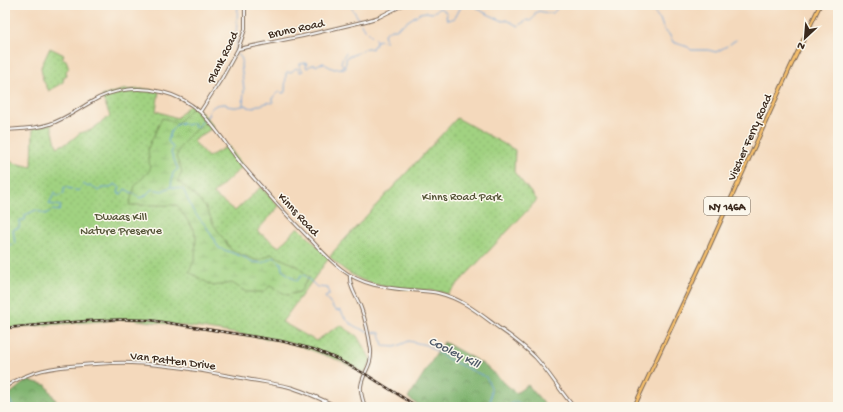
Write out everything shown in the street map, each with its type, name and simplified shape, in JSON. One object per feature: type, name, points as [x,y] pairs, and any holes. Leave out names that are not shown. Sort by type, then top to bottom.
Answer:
[{"type":"main road","name":"Vischer Ferry Road","points":[[634,407],[820,5]]},
{"type":"street","name":"Plank Road","points":[[200,112],[219,83],[244,35],[245,5]]},
{"type":"street","name":"Bruno Road","points":[[238,49],[366,22],[402,5]]},
{"type":"street","name":"Kinns Road","points":[[5,130],[32,128],[51,124],[102,96],[128,89],[145,89],[166,93],[183,100],[206,117],[243,166],[334,264],[350,276],[370,284],[439,293],[468,305],[528,350],[542,365],[574,407]]},
{"type":"street","points":[[350,276],[350,283],[361,307],[371,350],[371,362],[362,381],[361,389],[365,407]]},
{"type":"street","name":"Van Patten Drive","points":[[5,387],[29,374],[59,366],[100,363],[132,363],[164,365],[285,386],[320,398],[338,407]]},
{"type":"green space","points":[[50,48],[64,55],[62,58],[66,60],[69,68],[66,71],[67,75],[64,77],[63,82],[49,91],[43,80],[41,67]]},
{"type":"green space","name":"Dwaas Kill Nature Preserve","points":[[145,89],[159,91],[156,111],[177,118],[190,104],[203,114],[214,127],[193,141],[208,157],[228,146],[243,166],[213,194],[235,211],[261,187],[279,206],[257,231],[279,247],[298,227],[329,258],[282,322],[316,341],[340,325],[357,336],[371,360],[365,373],[338,360],[283,341],[130,319],[5,328],[5,159],[14,163],[32,167],[33,128],[51,124],[57,147],[69,142],[80,133],[91,130],[110,116],[102,96],[123,90]]},
{"type":"green space","points":[[191,109],[206,123],[189,135],[179,149],[176,157],[182,171],[178,181],[206,208],[214,225],[231,250],[258,261],[271,254],[297,266],[309,277],[300,292],[287,295],[270,286],[264,292],[246,292],[232,283],[213,286],[189,272],[195,258],[196,238],[194,230],[177,205],[129,205],[135,186],[150,170],[148,148],[162,118],[178,122]]},
{"type":"green space","name":"Kinns Road Park","points":[[457,118],[515,150],[514,172],[537,200],[448,294],[435,291],[377,285],[352,275],[337,264],[330,257],[334,251]]},
{"type":"green space","points":[[444,342],[483,364],[516,393],[528,385],[547,407],[422,407],[408,398]]},
{"type":"green space","points":[[27,380],[46,385],[60,407],[5,407],[5,398]]},
{"type":"waterway","points":[[235,51],[237,45],[236,36],[238,5]]},
{"type":"waterway","points":[[350,5],[360,21]]},
{"type":"waterway","points":[[171,187],[173,173],[178,169],[171,153],[173,148],[168,141],[171,131],[176,125],[182,123],[186,125],[194,123],[195,128],[199,126],[203,119],[208,116],[210,110],[219,104],[226,104],[227,106],[235,107],[247,105],[248,107],[253,108],[257,105],[273,103],[273,97],[278,92],[284,93],[285,91],[286,73],[290,73],[296,68],[300,72],[303,71],[300,64],[307,64],[307,68],[315,64],[316,66],[324,63],[334,69],[341,68],[346,63],[346,58],[366,48],[372,49],[373,46],[376,45],[375,42],[380,40],[386,41],[384,34],[391,29],[396,29],[420,13],[432,13],[440,8],[446,12],[446,17],[449,20],[455,18],[462,5]]},
{"type":"waterway","points":[[470,5],[475,6],[483,12],[503,21],[507,20],[518,26],[527,20],[530,21],[534,17],[535,13],[539,11],[553,13],[558,5]]},
{"type":"waterway","points":[[650,5],[660,19],[664,30],[669,34],[673,42],[688,47],[691,50],[708,50],[716,52],[727,46]]},
{"type":"waterway","points":[[361,24],[377,41]]},
{"type":"waterway","points":[[730,44],[736,40]]},
{"type":"waterway","points":[[343,65],[341,63],[346,53]]},
{"type":"waterway","points":[[238,54],[242,59],[241,65],[244,89],[243,105]]},
{"type":"waterway","points":[[341,68],[344,69],[346,68],[345,66]]},
{"type":"waterway","name":"Cooley Kill","points":[[5,244],[11,245],[15,243],[13,229],[19,228],[20,220],[25,220],[25,215],[36,210],[45,214],[53,210],[59,211],[61,206],[49,204],[55,192],[57,197],[64,193],[64,187],[79,191],[83,184],[88,187],[91,185],[98,191],[102,188],[110,188],[114,184],[120,187],[118,193],[121,194],[125,189],[140,198],[145,196],[152,189],[162,191],[171,187],[183,189],[193,211],[206,226],[219,248],[253,262],[262,263],[274,257],[281,263],[282,270],[297,281],[303,274],[317,287],[328,288],[329,295],[325,297],[335,310],[341,311],[352,325],[363,330],[380,333],[383,346],[395,347],[409,341],[426,345],[448,359],[486,377],[491,387],[490,407]]},
{"type":"waterway","points":[[5,395],[10,400],[13,407],[18,407]]},
{"type":"waterway","name":"Cooley Kill","points":[[507,407],[515,401],[521,404],[521,407]]},
{"type":"railway","points":[[5,328],[95,321],[150,320],[281,341],[313,349],[337,359],[367,375],[418,407]]}]
